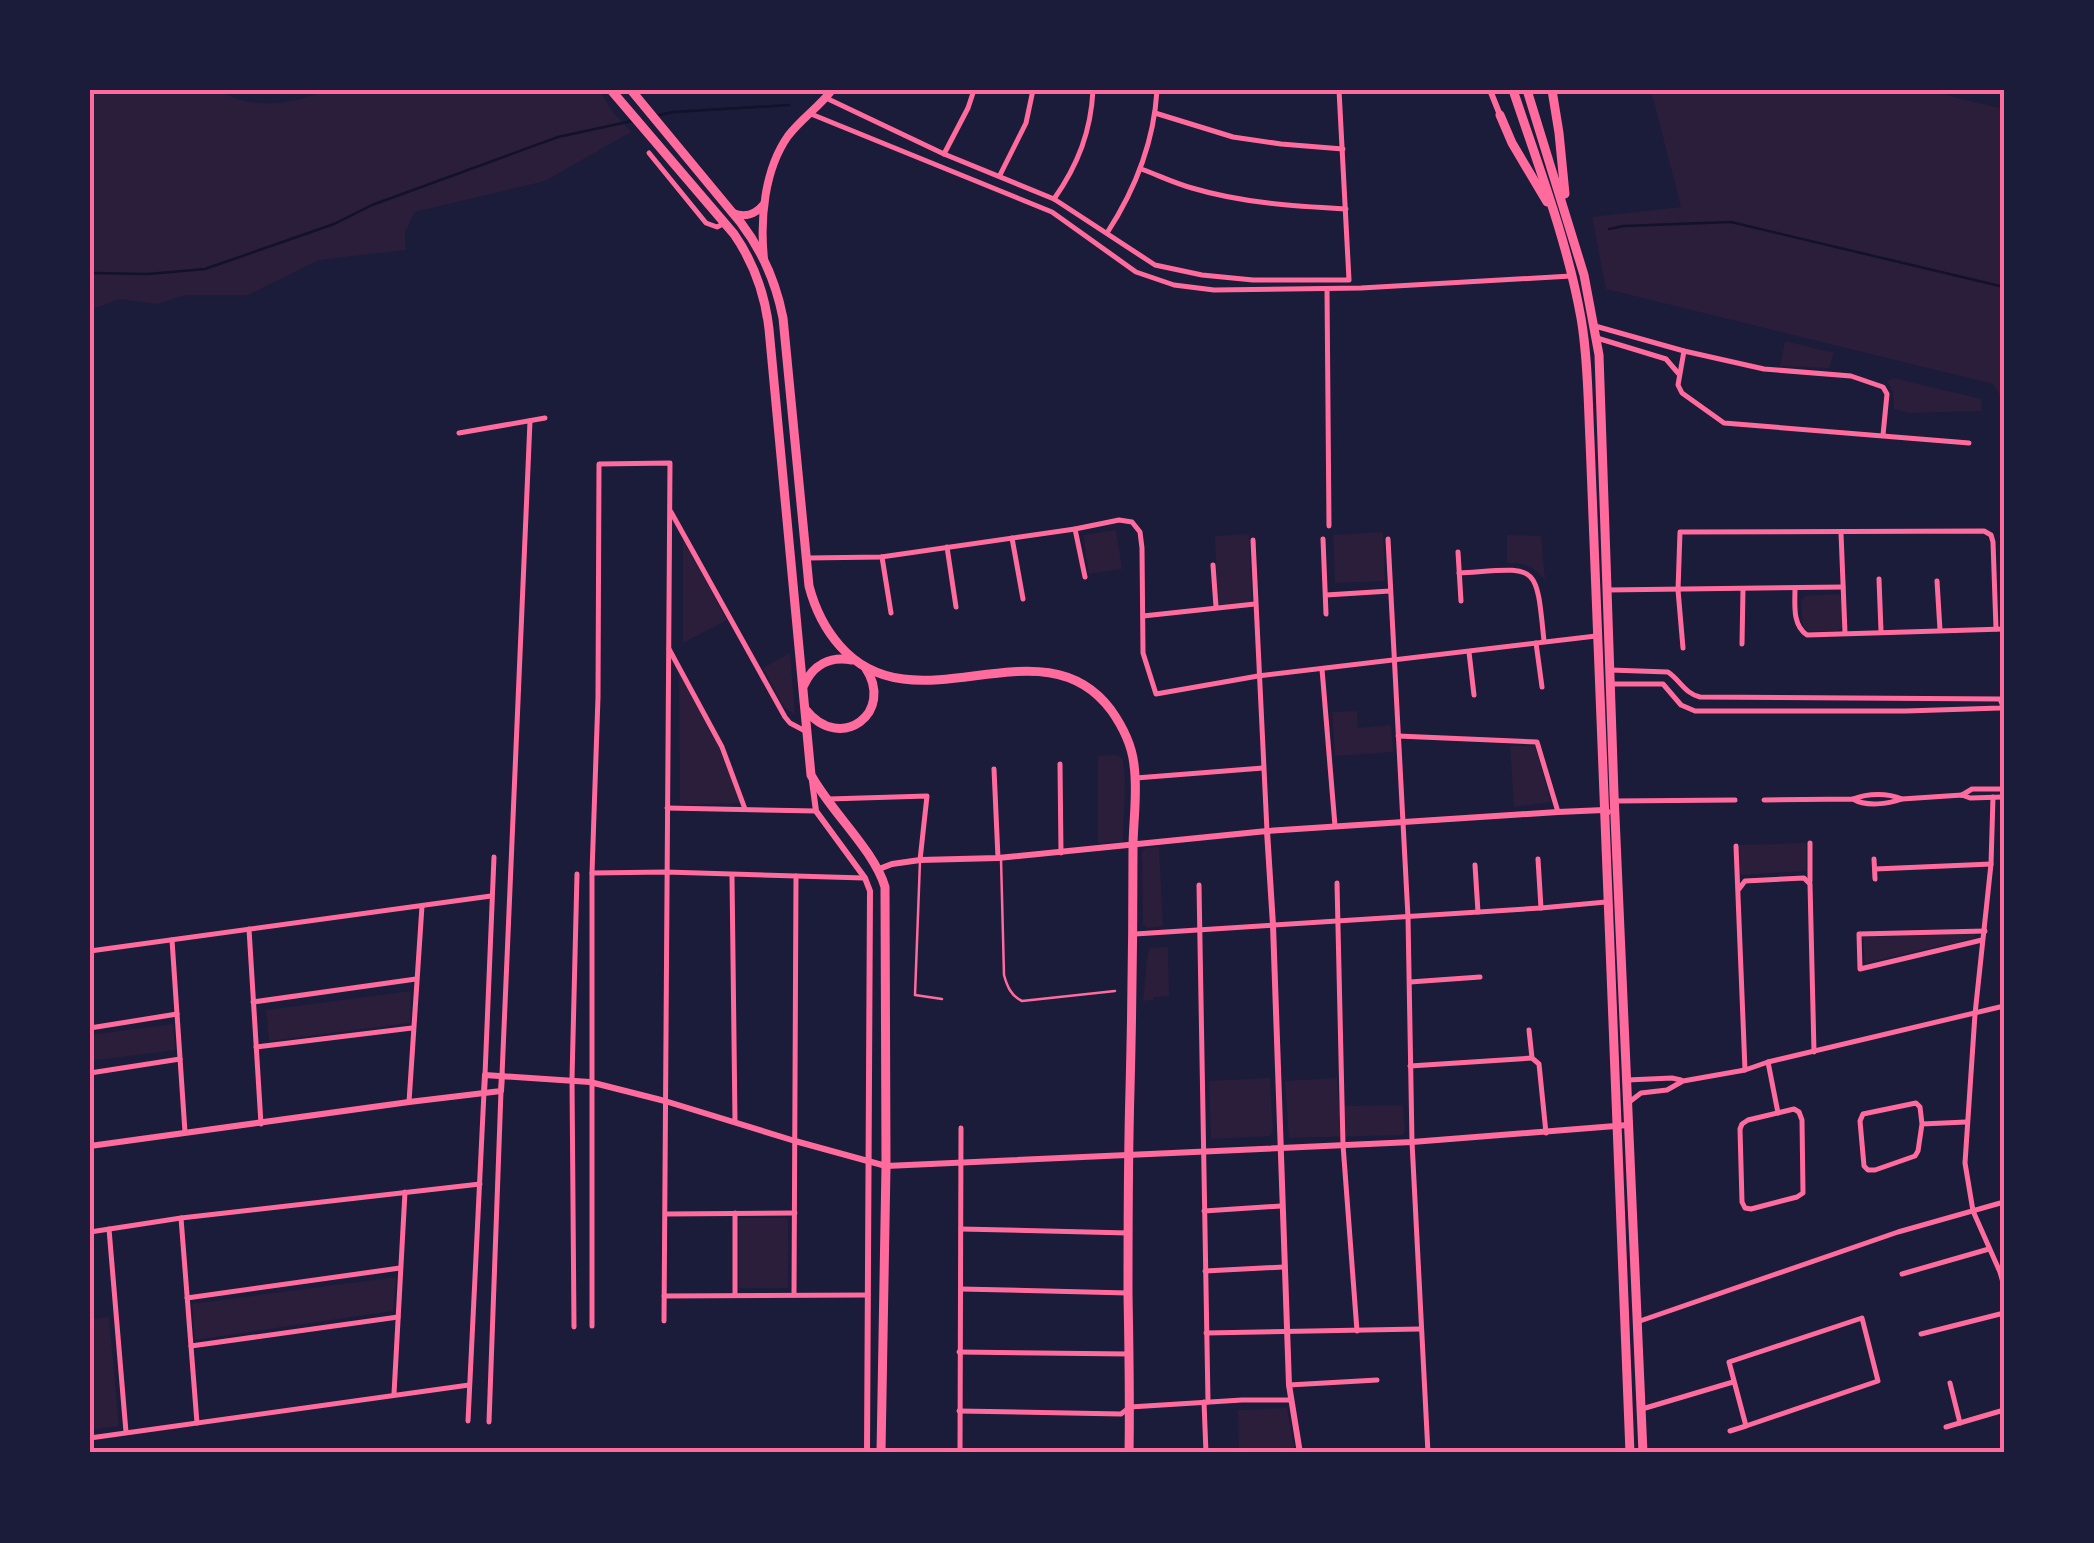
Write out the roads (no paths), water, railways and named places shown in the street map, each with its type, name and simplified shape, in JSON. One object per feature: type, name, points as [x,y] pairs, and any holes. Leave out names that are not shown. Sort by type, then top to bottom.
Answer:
[{"type":"main road","points":[[611,90],[725,223],[755,271],[768,314],[812,774],[879,870],[886,897],[881,1453]]},
{"type":"main road","points":[[631,90],[750,235],[776,288],[783,318],[809,586],[817,612],[837,643],[874,682],[875,700],[868,715],[857,724],[838,729],[824,726],[805,708]]},
{"type":"main road","points":[[1513,90],[1554,213],[1581,320],[1588,409],[1630,1453]]},
{"type":"main road","points":[[1527,90],[1587,286],[1599,355],[1643,1453]]},
{"type":"main road","points":[[1552,90],[1566,212]]},
{"type":"main road","points":[[764,259],[762,235],[773,165],[795,128],[829,94]]},
{"type":"main road","points":[[1500,114],[1554,213]]},
{"type":"main road","points":[[729,209],[742,216],[753,214],[768,195]]},
{"type":"main road","points":[[802,687],[808,675],[837,658],[887,676],[918,682],[1046,671],[1092,691],[1115,716],[1131,749],[1136,778],[1128,1156],[1128,1453]]},
{"type":"street","points":[[944,154],[974,90]]},
{"type":"street","points":[[1000,176],[1026,123],[1032,90]]},
{"type":"street","points":[[1054,198],[1072,172],[1084,143],[1093,90]]},
{"type":"street","points":[[1107,233],[1150,141],[1158,90]]},
{"type":"street","points":[[829,94],[944,154],[1054,198],[1145,260],[1179,271],[1253,280],[1350,280],[1339,90]]},
{"type":"street","points":[[1490,90],[1500,114]]},
{"type":"street","points":[[1156,113],[1233,137],[1343,149]]},
{"type":"street","points":[[811,114],[1052,212],[1136,272],[1187,287],[1327,288],[1572,276]]},
{"type":"street","points":[[649,153],[706,223],[725,223]]},
{"type":"street","points":[[1140,169],[1234,198],[1346,209]]},
{"type":"street","points":[[1327,288],[1329,526]]},
{"type":"street","points":[[1594,326],[1764,368],[1851,376],[1883,387],[1887,394],[1883,435]]},
{"type":"street","points":[[1597,338],[1666,358],[1680,376]]},
{"type":"street","points":[[1684,350],[1678,385],[1682,393],[1724,422],[1969,442]]},
{"type":"street","points":[[460,433],[546,418]]},
{"type":"street","points":[[489,1422],[530,421]]},
{"type":"street","points":[[592,1326],[590,1082],[599,464],[670,463],[664,1321]]},
{"type":"street","points":[[670,509],[785,717],[807,732]]},
{"type":"street","points":[[807,558],[882,557],[1119,520],[1132,522],[1140,532],[1143,653],[1156,694],[1258,676],[1596,636]]},
{"type":"street","points":[[1076,529],[1084,577]]},
{"type":"street","points":[[1683,648],[1678,590],[1680,532],[1984,531],[1993,542],[2000,629],[1807,635],[1796,618],[1795,588]]},
{"type":"street","points":[[1841,534],[1844,633]]},
{"type":"street","points":[[1012,538],[1023,600]]},
{"type":"street","points":[[1323,539],[1326,614]]},
{"type":"street","points":[[1388,539],[1408,917],[1412,1142],[1428,1453]]},
{"type":"street","points":[[1253,540],[1274,926],[1289,1385],[1300,1453]]},
{"type":"street","points":[[947,547],[956,608]]},
{"type":"street","points":[[1458,552],[1461,601]]},
{"type":"street","points":[[882,557],[891,613]]},
{"type":"street","points":[[1213,565],[1216,607]]},
{"type":"street","points":[[1459,573],[1516,569],[1530,574],[1539,589],[1544,642]]},
{"type":"street","points":[[1879,578],[1881,632]]},
{"type":"street","points":[[1937,580],[1940,630]]},
{"type":"street","points":[[1607,590],[1842,587]]},
{"type":"street","points":[[1742,644],[1743,589]]},
{"type":"street","points":[[1326,596],[1390,591]]},
{"type":"street","points":[[1142,616],[1254,604]]},
{"type":"street","points":[[1536,644],[1542,687]]},
{"type":"street","points":[[668,649],[722,748],[745,808]]},
{"type":"street","points":[[1469,652],[1474,694]]},
{"type":"street","points":[[1322,669],[1335,828]]},
{"type":"street","points":[[1610,670],[1660,670],[1675,676],[1690,694],[2000,698],[2003,706],[1906,711],[1687,709],[1663,684],[1611,684]]},
{"type":"street","points":[[1734,710],[1735,697]]},
{"type":"street","points":[[1825,697],[1825,711]]},
{"type":"street","points":[[1906,698],[1906,711]]},
{"type":"street","points":[[1398,736],[1537,742],[1558,812]]},
{"type":"street","points":[[1060,764],[1061,853]]},
{"type":"street","points":[[1136,778],[1263,768]]},
{"type":"street","points":[[994,770],[999,858]]},
{"type":"street","points":[[812,774],[816,810],[865,878],[870,892],[868,1453]]},
{"type":"street","points":[[1764,800],[1853,798],[1860,803],[1892,803],[2004,789]]},
{"type":"street","points":[[1962,794],[1970,798],[2004,797]]},
{"type":"street","points":[[826,799],[926,796],[920,860]]},
{"type":"street","points":[[1993,797],[1991,864],[1965,1163],[1973,1211],[2002,1272],[2004,1286]]},
{"type":"street","points":[[1614,800],[1736,800]]},
{"type":"street","points":[[667,808],[816,810]]},
{"type":"street","points":[[879,870],[920,860],[999,858],[1267,832],[1558,812],[1604,810],[1611,814],[1616,826]]},
{"type":"street","points":[[1810,842],[1814,1052]]},
{"type":"street","points":[[1736,846],[1746,1070]]},
{"type":"street","points":[[468,1421],[494,857]]},
{"type":"street","points":[[1538,859],[1541,908]]},
{"type":"street","points":[[1874,859],[1875,878]]},
{"type":"street","points":[[1875,870],[1991,864]]},
{"type":"street","points":[[1475,865],[1478,912]]},
{"type":"street","points":[[592,873],[865,878]]},
{"type":"street","points":[[574,1327],[572,1079],[577,874]]},
{"type":"street","points":[[732,876],[735,1121]]},
{"type":"street","points":[[794,1296],[796,876]]},
{"type":"street","points":[[1739,888],[1745,881],[1804,878],[1810,884]]},
{"type":"street","points":[[1336,882],[1343,1146],[1357,1331]]},
{"type":"street","points":[[1199,885],[1206,1453]]},
{"type":"street","points":[[90,951],[491,896]]},
{"type":"street","points":[[1134,934],[1606,902]]},
{"type":"street","points":[[408,1102],[422,906]]},
{"type":"street","points":[[249,929],[261,1124]]},
{"type":"street","points":[[1984,940],[1860,969],[1859,934],[1985,931]]},
{"type":"street","points":[[172,940],[184,1132]]},
{"type":"street","points":[[1410,982],[1480,977]]},
{"type":"street","points":[[253,1002],[416,979]]},
{"type":"street","points":[[1628,1103],[1641,1093],[1667,1090],[1684,1081],[1746,1070],[2004,1006]]},
{"type":"street","points":[[90,1028],[177,1014]]},
{"type":"street","points":[[256,1048],[413,1028]]},
{"type":"street","points":[[1529,1030],[1532,1058]]},
{"type":"street","points":[[90,1072],[180,1059]]},
{"type":"street","points":[[1410,1066],[1538,1060],[1546,1132]]},
{"type":"street","points":[[1768,1062],[1778,1114]]},
{"type":"street","points":[[484,1075],[590,1082],[886,1166],[1343,1146],[1628,1125]]},
{"type":"street","points":[[1613,1080],[1684,1081]]},
{"type":"street","points":[[90,1146],[501,1091]]},
{"type":"street","points":[[1916,1103],[1922,1124],[1915,1156],[1875,1170],[1864,1166],[1860,1121],[1863,1114],[1916,1103]]},
{"type":"street","points":[[1794,1109],[1800,1112],[1803,1193],[1746,1208],[1742,1202],[1740,1129],[1748,1120],[1778,1114],[1794,1109]]},
{"type":"street","points":[[1922,1124],[1966,1122]]},
{"type":"street","points":[[960,1453],[961,1128]]},
{"type":"street","points":[[90,1232],[480,1184]]},
{"type":"street","points":[[394,1396],[404,1192]]},
{"type":"street","points":[[1637,1322],[1898,1232],[2004,1202]]},
{"type":"street","points":[[1204,1211],[1281,1206]]},
{"type":"street","points":[[735,1213],[735,1296]]},
{"type":"street","points":[[666,1214],[795,1213]]},
{"type":"street","points":[[181,1218],[197,1423]]},
{"type":"street","points":[[109,1229],[126,1432]]},
{"type":"street","points":[[961,1229],[1128,1233]]},
{"type":"street","points":[[1902,1274],[1988,1249]]},
{"type":"street","points":[[1205,1271],[1284,1267]]},
{"type":"street","points":[[187,1298],[400,1268]]},
{"type":"street","points":[[961,1289],[1128,1293]]},
{"type":"street","points":[[664,1296],[868,1295]]},
{"type":"street","points":[[1921,1334],[2004,1313]]},
{"type":"street","points":[[191,1346],[398,1317]]},
{"type":"street","points":[[1730,1431],[1746,1426],[1878,1382],[1862,1318],[1729,1362],[1746,1426]]},
{"type":"street","points":[[1206,1333],[1420,1329]]},
{"type":"street","points":[[959,1352],[1129,1354]]},
{"type":"street","points":[[1289,1385],[1377,1380]]},
{"type":"street","points":[[1642,1409],[1733,1382]]},
{"type":"street","points":[[1950,1383],[1960,1422]]},
{"type":"street","points":[[90,1438],[469,1385]]},
{"type":"street","points":[[959,1411],[1121,1414],[1130,1407],[1290,1400]]},
{"type":"street","points":[[1946,1427],[2004,1410]]},
{"type":"lane","points":[[999,858],[1004,976],[1016,998],[1115,991]]},
{"type":"lane","points":[[920,860],[915,995],[942,999]]},
{"type":"waterway","points":[[655,116],[789,105]]},
{"type":"waterway","points":[[90,273],[148,274],[205,269],[334,224],[372,205],[558,137],[632,121]]},
{"type":"waterway","points":[[1609,229],[1731,222],[2004,287]]}]
